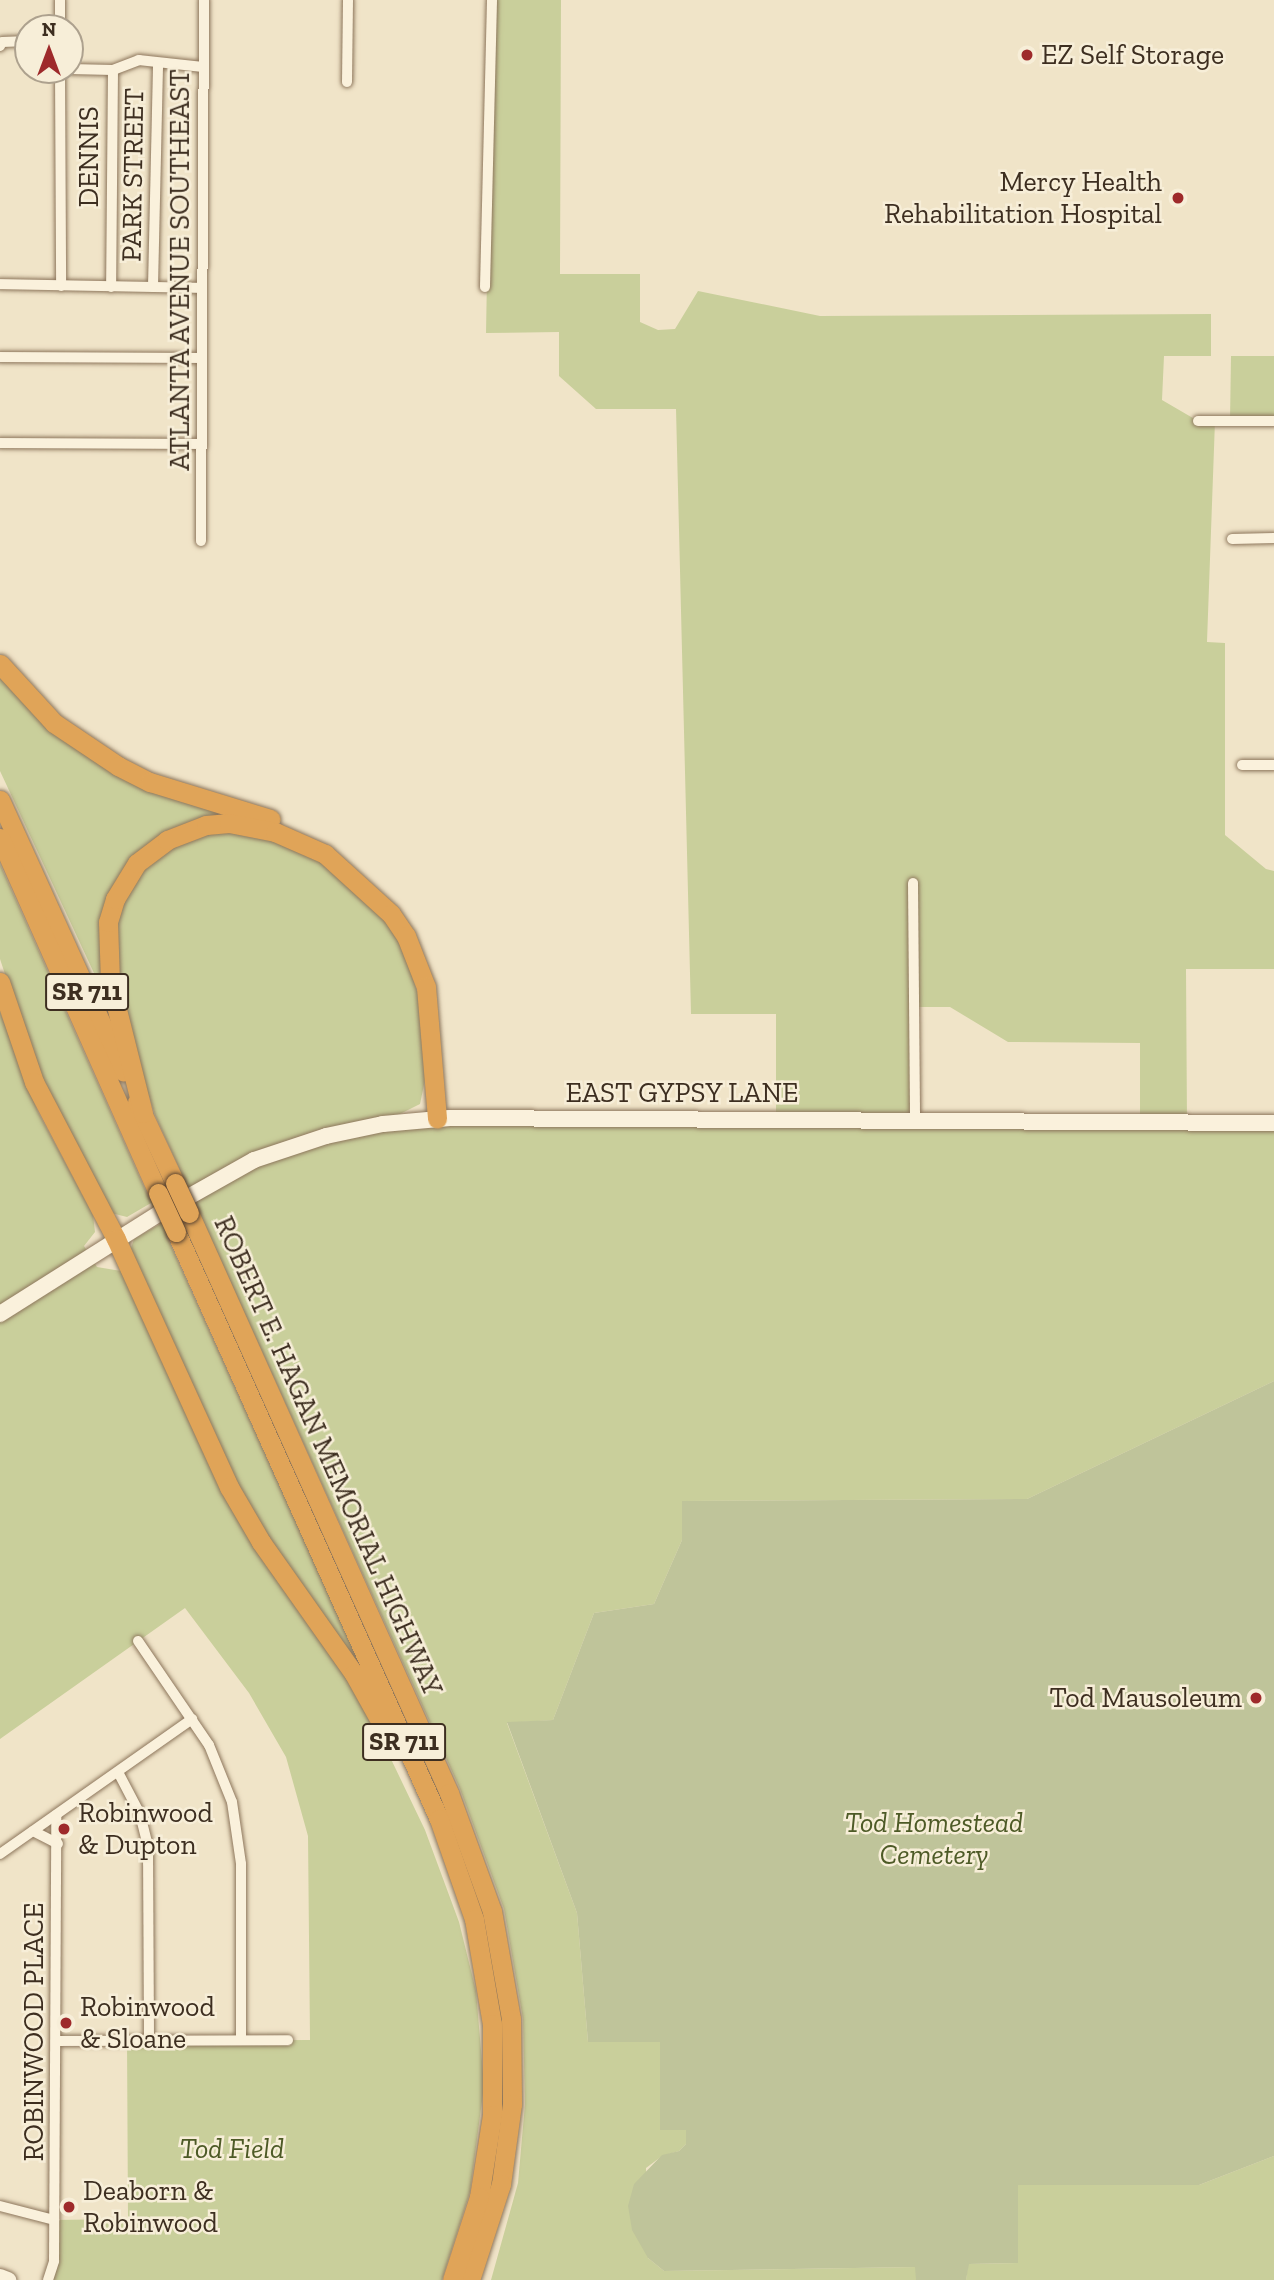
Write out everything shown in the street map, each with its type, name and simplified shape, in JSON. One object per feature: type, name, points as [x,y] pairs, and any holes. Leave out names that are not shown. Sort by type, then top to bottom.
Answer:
[{"type":"highway","points":[[0,664],[46,715],[88,749],[150,782],[299,829],[347,856],[377,883],[417,937],[435,982],[444,1118]]},
{"type":"highway","name":"ROBERT E. HAGAN MEMORIAL HIGHWAY","points":[[0,800],[143,1114],[167,1188],[176,1231],[439,1819],[474,1919],[489,1990],[494,2057],[487,2156],[479,2197],[452,2280]]},
{"type":"highway","points":[[143,1114],[110,982],[108,922],[115,899],[137,863],[167,839],[206,825],[229,824],[275,832],[326,854],[391,914],[406,936],[426,988],[444,1118]]},
{"type":"highway","name":"ROBERT E. HAGAN MEMORIAL HIGHWAY","points":[[0,838],[167,1188],[189,1213],[449,1793],[481,1875],[502,1951],[511,2019],[512,2104],[501,2184],[470,2280]]},
{"type":"highway","points":[[0,982],[34,1083],[116,1239],[240,1509],[354,1674],[407,1774],[439,1819]]},
{"type":"highway","points":[[483,2280],[503,2212],[501,2184]]},
{"type":"main road","name":"EAST GYPSY LANE","points":[[0,1314],[116,1239],[254,1160],[326,1136],[444,1118],[1274,1123]]},
{"type":"main road","points":[[0,2277],[8,2280]]},
{"type":"street","name":"ATLANTA AVENUE SOUTHEAST","points":[[201,541],[204,0]]},
{"type":"street","points":[[347,82],[348,0]]},
{"type":"street","points":[[485,287],[492,0]]},
{"type":"street","points":[[113,70],[139,60],[203,67]]},
{"type":"street","name":"PARK STREET","points":[[153,287],[158,64]]},
{"type":"street","name":"DENNIS","points":[[84,69],[113,70],[111,287]]},
{"type":"street","points":[[60,84],[61,286]]},
{"type":"street","points":[[0,284],[202,288]]},
{"type":"street","points":[[0,356],[202,358]]},
{"type":"street","points":[[1198,421],[1274,421]]},
{"type":"street","points":[[0,443],[201,444]]},
{"type":"street","points":[[1232,539],[1274,538]]},
{"type":"street","points":[[1242,765],[1274,765]]},
{"type":"street","points":[[913,883],[915,1121]]},
{"type":"street","points":[[138,1641],[192,1719],[221,1770],[238,1828],[241,2040]]},
{"type":"street","points":[[0,1854],[192,1719]]},
{"type":"street","points":[[118,1772],[140,1814],[148,1847],[149,2040]]},
{"type":"street","name":"ROBINWOOD PLACE","points":[[48,2280],[54,2261],[58,2041],[56,1815]]},
{"type":"street","points":[[33,1831],[58,1843]]},
{"type":"street","points":[[58,2041],[288,2040]]},
{"type":"street","points":[[0,2206],[54,2220]]},
{"type":"green space","points":[[492,0],[561,0],[560,274],[640,274],[640,322],[658,330],[675,329],[698,291],[820,316],[1211,314],[1211,356],[1164,356],[1162,400],[1198,421],[1215,421],[1207,642],[1225,643],[1225,835],[1266,869],[1274,871],[1274,969],[1186,969],[1187,1122],[1274,1123],[1274,1381],[1027,1499],[682,1501],[682,1540],[654,1604],[594,1613],[553,1720],[507,1723],[577,1913],[588,2042],[660,2042],[660,2130],[686,2130],[686,2144],[679,2151],[662,2156],[646,2168],[648,2258],[664,2271],[916,2267],[916,2280],[491,2280],[518,2183],[525,2104],[523,2019],[504,1909],[460,1789],[155,1115],[125,1022],[112,941],[124,894],[157,853],[210,831],[251,832],[320,859],[380,912],[404,949],[418,995],[425,1080],[420,1104],[394,1117],[776,1120],[776,1014],[691,1014],[676,409],[596,409],[559,376],[559,332],[486,333]],"holes":[[[913,1007],[950,1007],[1008,1042],[1140,1043],[1140,1122],[916,1121]]]},
{"type":"green space","points":[[1231,356],[1274,356],[1274,421],[1230,421]]},
{"type":"green space","points":[[0,671],[58,731],[239,814],[220,819],[120,878],[107,1001],[0,771]]},
{"type":"green space","points":[[0,864],[149,1198],[158,1193],[176,1232],[167,1237],[367,1679],[246,1508],[130,1251],[134,1239],[160,1224],[151,1203],[127,1217],[111,1213],[40,1079],[0,959]]},
{"type":"green space","name":"Tod Field","points":[[0,1012],[38,1112],[93,1215],[95,1232],[84,1246],[97,1267],[121,1271],[201,1442],[366,1707],[425,1830],[459,1922],[476,1991],[484,2086],[470,2192],[442,2280],[48,2280],[54,2220],[128,2219],[127,2041],[310,2040],[308,1836],[286,1757],[249,1693],[185,1608],[0,1739]]},
{"type":"green space","name":"Tod Homestead Cemetery","points":[[1274,1381],[1274,2156],[1199,2185],[1018,2185],[1018,2263],[969,2264],[966,2280],[916,2280],[915,2267],[664,2271],[648,2258],[632,2230],[628,2206],[634,2184],[662,2155],[679,2151],[686,2144],[686,2130],[660,2130],[660,2042],[588,2042],[577,1913],[507,1722],[553,1720],[594,1613],[654,1604],[682,1540],[682,1501],[1027,1499]]},
{"type":"green space","points":[[1274,2156],[1274,2280],[966,2280],[968,2264],[1018,2263],[1017,2185],[1199,2185]]},
{"type":"place","name":"EZ Self Storage","points":[[1027,55]]},
{"type":"place","name":"Mercy Health Rehabilitation Hospital","points":[[1178,198]]},
{"type":"place","name":"Tod Mausoleum","points":[[1256,1698]]},
{"type":"place","name":"Robinwood & Dupton","points":[[64,1829]]},
{"type":"place","name":"Robinwood & Sloane","points":[[66,2023]]},
{"type":"place","name":"Deaborn & Robinwood","points":[[69,2207]]}]
